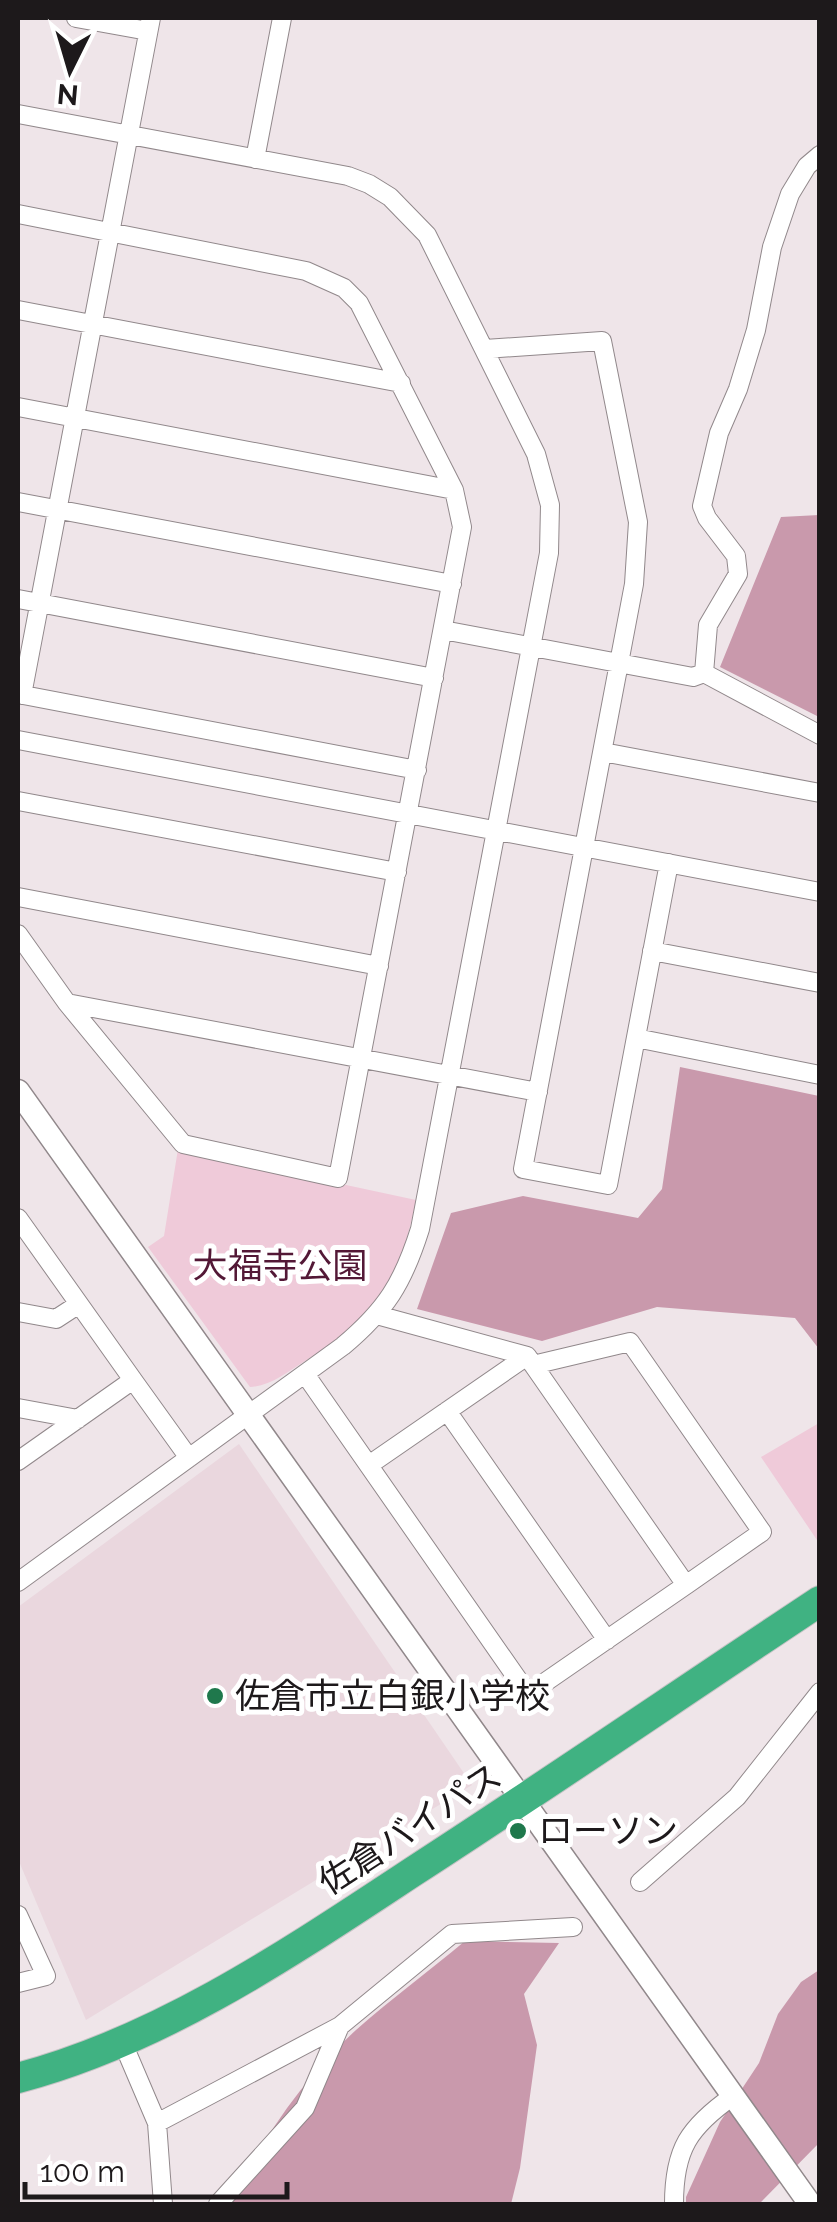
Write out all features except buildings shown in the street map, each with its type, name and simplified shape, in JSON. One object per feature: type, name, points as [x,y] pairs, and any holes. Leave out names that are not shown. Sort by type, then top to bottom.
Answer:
[{"type":"highway","name":"佐倉バイパス","points":[[18,2078],[52,2069],[122,2040],[207,1999],[300,1946],[819,1603]]},
{"type":"street","points":[[76,18],[150,24],[19,698],[416,770]]},
{"type":"street","points":[[255,159],[282,18]]},
{"type":"street","points":[[18,114],[348,176],[390,197],[427,235],[526,430],[550,505],[549,553],[420,1229],[404,1277],[377,1316],[305,1374],[18,1582]]},
{"type":"street","points":[[704,673],[708,625],[738,574],[736,556],[702,506],[719,433],[738,389],[756,330],[772,247],[790,194],[807,166],[820,156]]},
{"type":"street","points":[[18,214],[322,276],[344,288],[359,304],[454,490],[462,527],[338,1178],[183,1144],[67,1003],[18,934]]},
{"type":"street","points":[[18,310],[401,383]]},
{"type":"street","points":[[484,348],[602,341],[638,522],[638,554],[620,663],[523,1169],[608,1185],[668,863]]},
{"type":"street","points":[[18,407],[454,490]]},
{"type":"street","points":[[18,502],[452,584]]},
{"type":"street","points":[[18,599],[434,678]]},
{"type":"street","points":[[443,630],[694,677],[704,673],[820,735]]},
{"type":"street","points":[[18,740],[820,892]]},
{"type":"street","points":[[602,752],[820,793]]},
{"type":"street","points":[[18,801],[397,872]]},
{"type":"street","points":[[18,898],[379,966]]},
{"type":"street","points":[[652,952],[820,983]]},
{"type":"street","points":[[67,1003],[538,1092]]},
{"type":"street","points":[[636,1038],[820,1075]]},
{"type":"street","points":[[18,1092],[810,2204]]},
{"type":"street","points":[[18,1218],[189,1458]]},
{"type":"street","points":[[18,1312],[56,1320],[79,1304]]},
{"type":"street","points":[[377,1316],[530,1360],[686,1585]]},
{"type":"street","points":[[305,1374],[369,1466],[528,1694],[762,1532],[630,1342],[530,1360],[447,1411],[369,1466]]},
{"type":"street","points":[[18,1462],[133,1380]]},
{"type":"street","points":[[18,1408],[78,1419]]},
{"type":"street","points":[[447,1411],[606,1640]]},
{"type":"street","points":[[640,1882],[737,1796],[820,1692]]},
{"type":"street","points":[[18,1916],[46,1976],[18,1983]]},
{"type":"street","points":[[157,2123],[340,2026],[452,1934],[573,1927]]},
{"type":"street","points":[[218,2204],[305,2108],[340,2026]]},
{"type":"street","points":[[122,2040],[157,2123],[163,2204]]},
{"type":"street","points":[[674,2204],[674,2177],[682,2148],[693,2128],[733,2096]]},
{"type":"shaded area","points":[[820,515],[819,717],[720,667],[781,517]]},
{"type":"shaded area","points":[[680,1067],[819,1096],[819,1349],[795,1318],[657,1307],[542,1341],[417,1309],[451,1213],[523,1196],[638,1218],[662,1189]]},
{"type":"shaded area","name":"佐倉市立白銀小学校","points":[[239,1444],[472,1785],[86,2020],[18,1859],[18,1607]]},
{"type":"shaded area","points":[[465,1941],[559,1943],[524,1994],[537,2045],[520,2168],[511,2204],[228,2204],[269,2134],[336,2049]]},
{"type":"shaded area","points":[[819,1970],[819,2143],[759,2204],[686,2204],[720,2122],[759,2063],[778,2014],[801,1982]]},
{"type":"green space","name":"大福寺公園","points":[[178,1149],[416,1200],[402,1254],[381,1295],[330,1344],[265,1384],[250,1387],[148,1247],[164,1236]]},
{"type":"green space","points":[[819,1423],[819,1543],[761,1457]]},
{"type":"place","name":"佐倉市立白銀小学校","points":[[215,1696]]},
{"type":"place","name":"ローソン","points":[[518,1831]]}]
